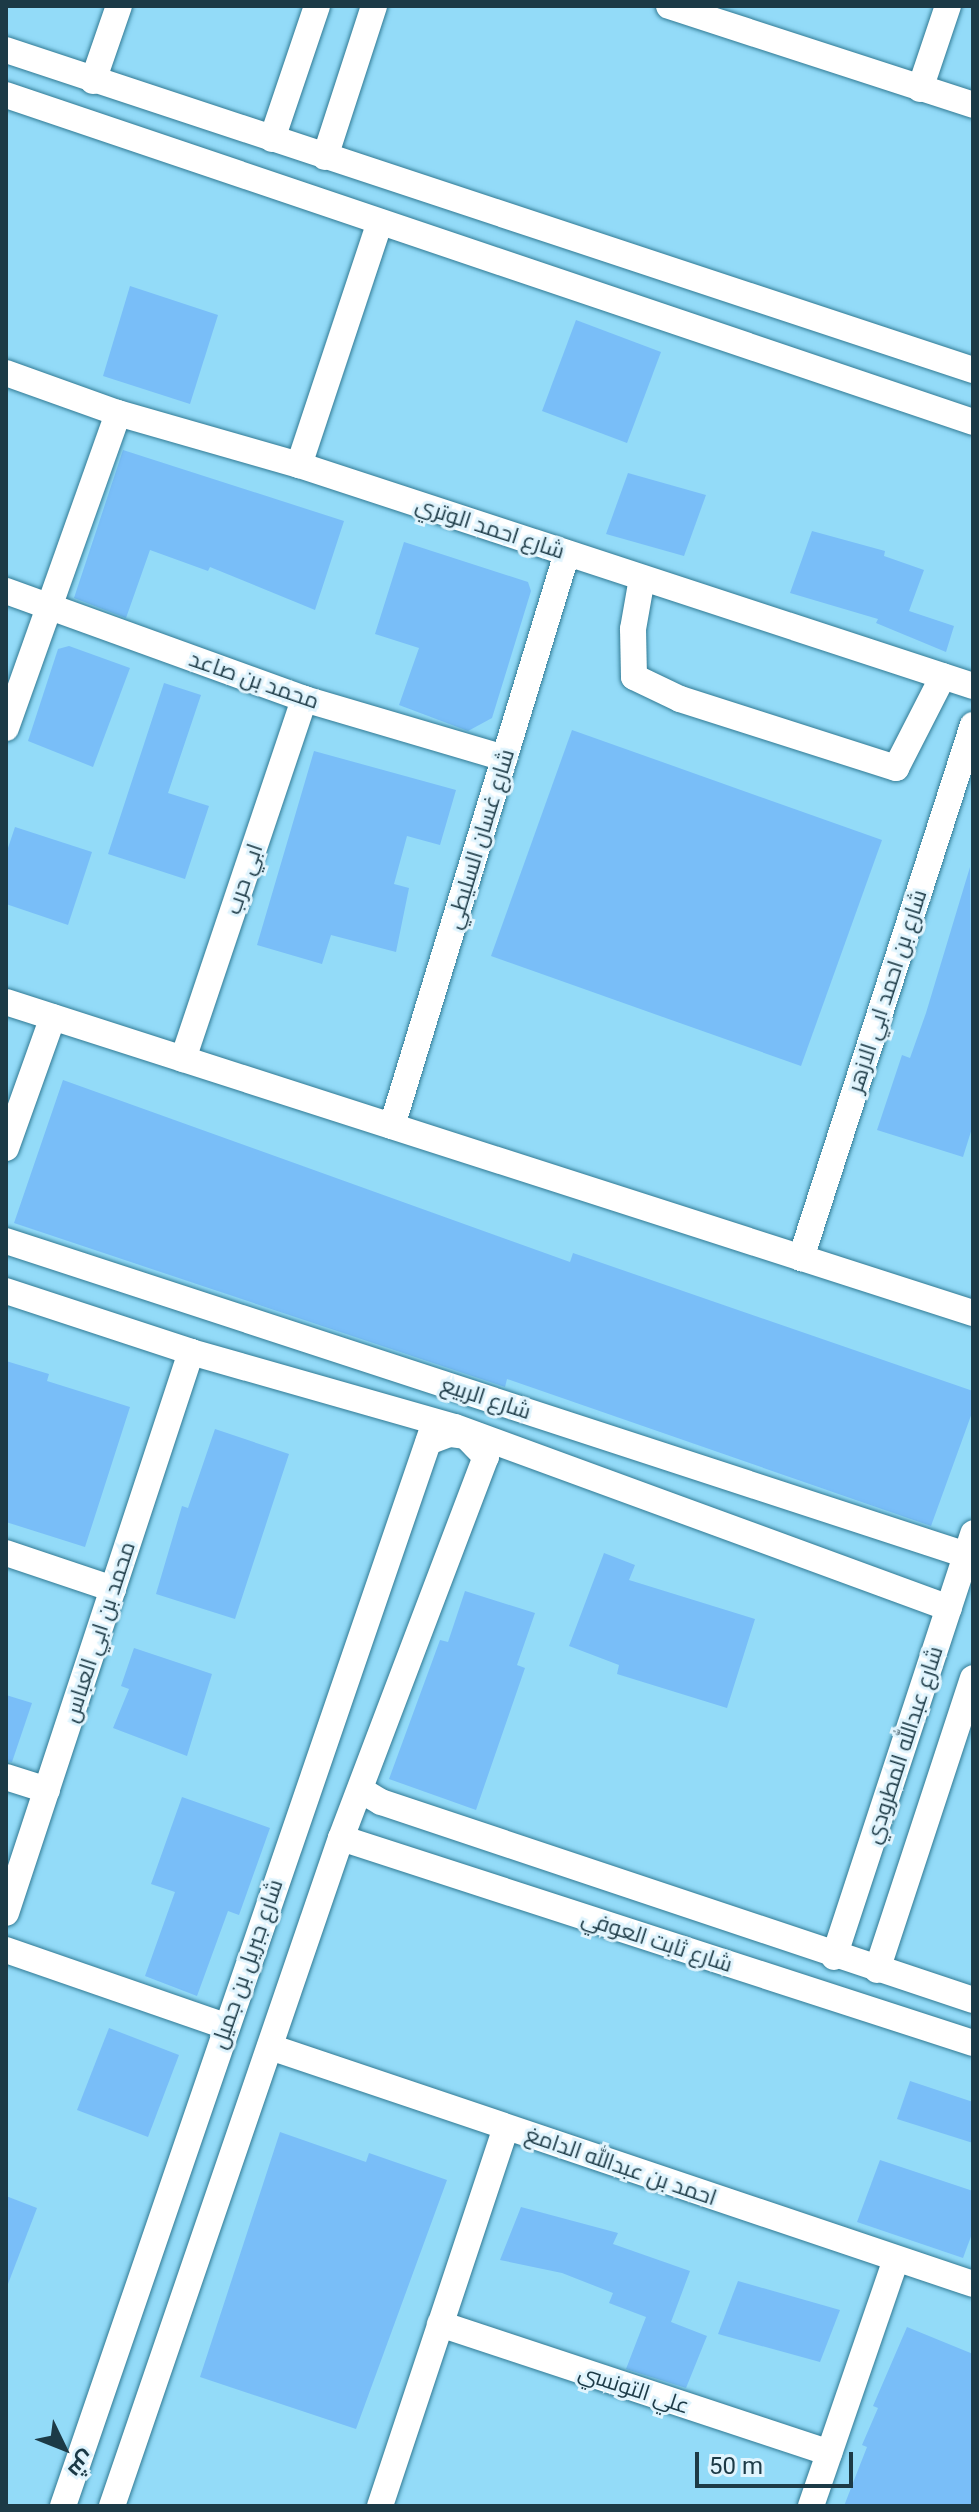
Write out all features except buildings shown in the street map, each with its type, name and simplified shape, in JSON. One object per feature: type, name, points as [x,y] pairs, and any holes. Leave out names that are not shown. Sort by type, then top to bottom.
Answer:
[{"type":"street","points":[[93,81],[119,6]]},
{"type":"street","points":[[272,139],[317,6]]},
{"type":"street","points":[[325,157],[374,6]]},
{"type":"street","points":[[669,6],[973,105]]},
{"type":"street","points":[[920,89],[948,6]]},
{"type":"street","points":[[6,50],[973,370]]},
{"type":"street","points":[[6,95],[973,422]]},
{"type":"street","points":[[299,465],[380,222]]},
{"type":"street","name":"شارع احمد الوتري","points":[[6,373],[118,413],[299,465],[973,686]]},
{"type":"street","points":[[6,728],[118,413]]},
{"type":"street","name":"شارع غسان السليطي","points":[[392,1126],[567,553]]},
{"type":"street","points":[[642,578],[633,629],[634,677],[680,699],[896,768],[943,676]]},
{"type":"street","name":"محمد بن صاعد","points":[[6,591],[304,699],[504,758]]},
{"type":"street","name":"ابي حرب","points":[[183,1059],[304,699]]},
{"type":"street","name":"شارع بن احمد ابي الازهر","points":[[801,1258],[973,725]]},
{"type":"street","points":[[6,1002],[973,1313]]},
{"type":"street","points":[[6,1148],[53,1017]]},
{"type":"street","name":"شارع الربيع","points":[[6,1241],[970,1544]]},
{"type":"street","name":"شارع الربيع","points":[[6,1291],[431,1433],[455,1427],[949,1608]]},
{"type":"street","name":"محمد بن ابي العباس","points":[[6,1913],[191,1352]]},
{"type":"street","points":[[112,2506],[341,1838],[371,1796],[486,1457],[466,1436],[431,1433]]},
{"type":"street","name":"شارع جبريل بن جميل","points":[[63,2506],[225,2026],[431,1433]]},
{"type":"street","name":"شارع عبدالله المطرودي","points":[[834,1957],[970,1544]]},
{"type":"street","points":[[6,1553],[113,1589]]},
{"type":"street","name":"شارع عبدالله المطرودي","points":[[877,1970],[973,1678]]},
{"type":"street","points":[[6,1777],[47,1790]]},
{"type":"street","points":[[368,1847],[352,1830],[358,1811],[371,1796]]},
{"type":"street","name":"شارع ثابت العوفي","points":[[371,1796],[834,1957],[973,2000]]},
{"type":"street","name":"شارع ثابت العوفي","points":[[341,1838],[973,2043]]},
{"type":"street","points":[[6,1950],[225,2026]]},
{"type":"street","name":"احمد بن عبدالله الدامغ","points":[[270,2047],[973,2284]]},
{"type":"street","points":[[380,2506],[506,2127]]},
{"type":"street","points":[[811,2506],[896,2259]]},
{"type":"street","name":"علي التونسي","points":[[440,2324],[829,2453]]}]
